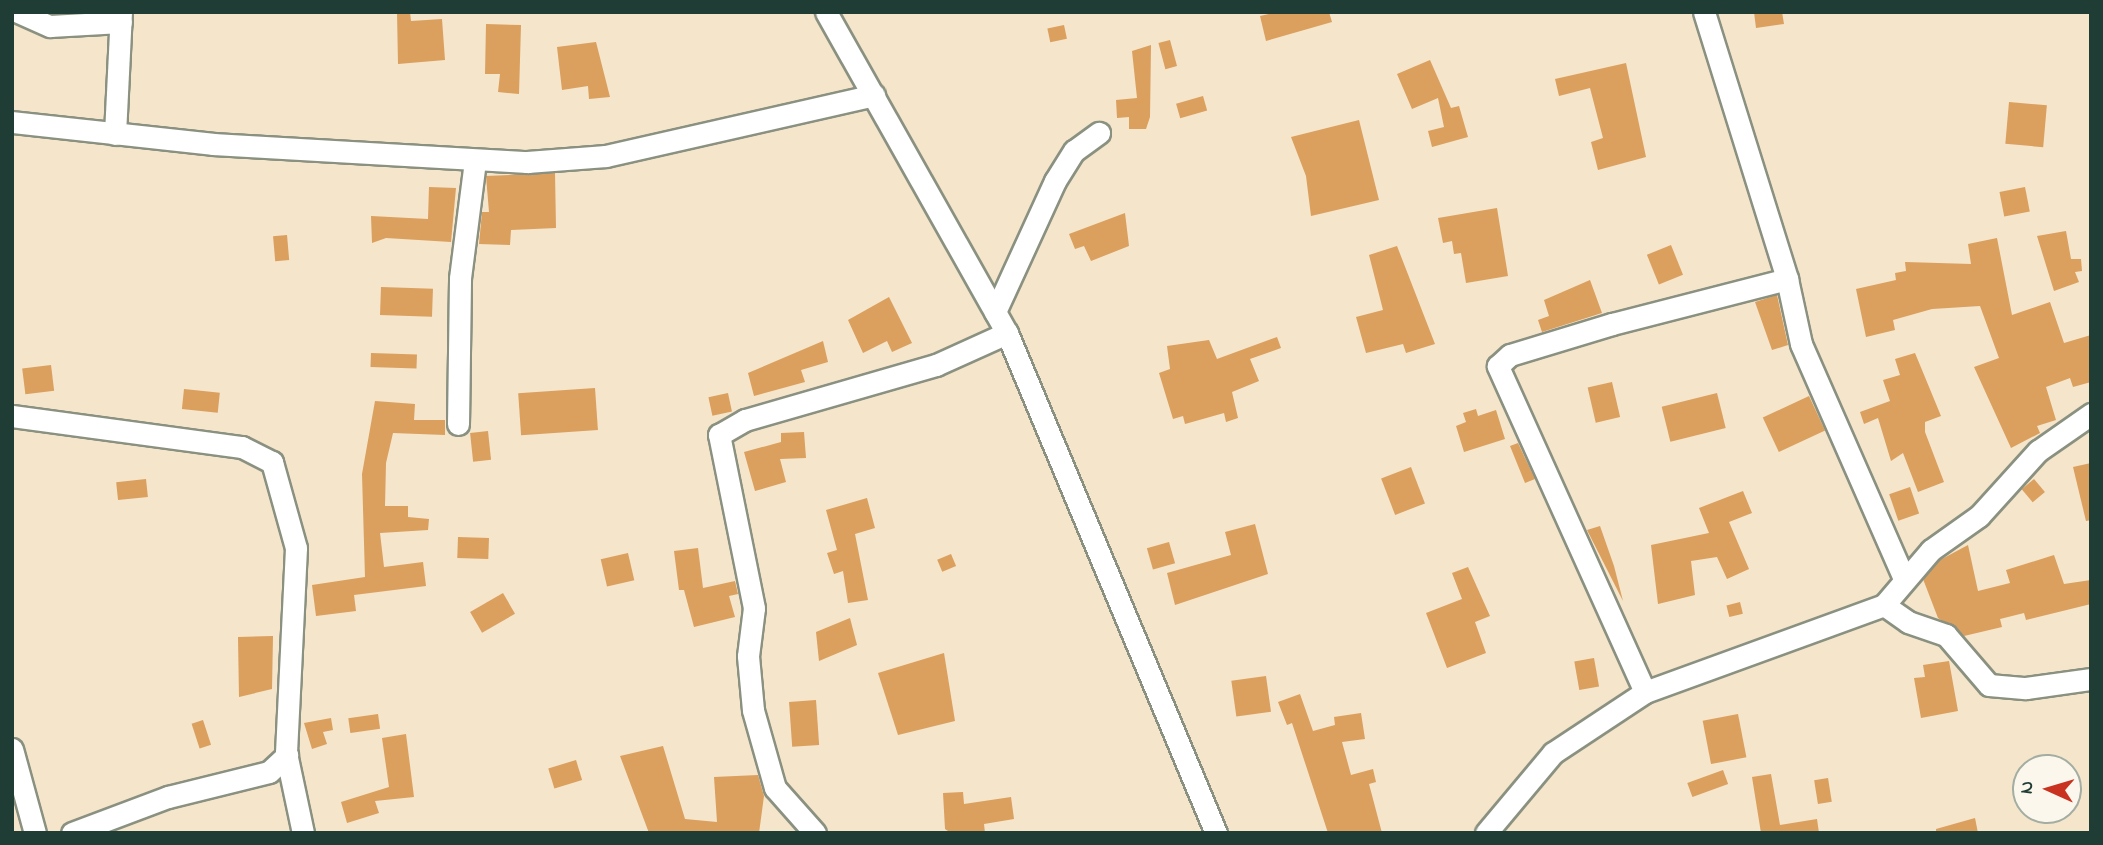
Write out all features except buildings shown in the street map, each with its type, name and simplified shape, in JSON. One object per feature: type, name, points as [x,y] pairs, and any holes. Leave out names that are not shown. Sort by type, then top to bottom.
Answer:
[{"type":"street","points":[[18,12],[50,26],[121,17],[115,134]]},
{"type":"street","points":[[825,12],[874,94],[1007,333],[1216,833]]},
{"type":"street","points":[[1704,12],[1787,279],[1801,344],[1904,579]]},
{"type":"street","points":[[12,122],[115,134],[475,161],[606,156],[874,94]]},
{"type":"street","points":[[995,312],[1055,181],[1074,151],[1099,133]]},
{"type":"street","points":[[458,424],[460,278],[475,161]]},
{"type":"street","points":[[1645,692],[1498,366],[1510,355],[1612,324],[1787,279]]},
{"type":"street","points":[[815,833],[775,788],[752,710],[748,656],[754,608],[719,435],[745,421],[936,365],[1007,333]]},
{"type":"street","points":[[1486,833],[1553,753],[1645,692],[1884,605],[1931,550],[1979,516],[2038,451],[2091,414]]},
{"type":"street","points":[[12,416],[242,447],[272,462],[296,548],[286,755],[303,833]]},
{"type":"street","points":[[1884,605],[1908,622],[1946,635],[1989,685],[2026,688],[2091,679]]},
{"type":"street","points":[[12,749],[25,826],[12,831]]},
{"type":"street","points":[[72,833],[168,797],[269,772],[286,755]]},
{"type":"street","points":[[269,772],[291,782]]}]
